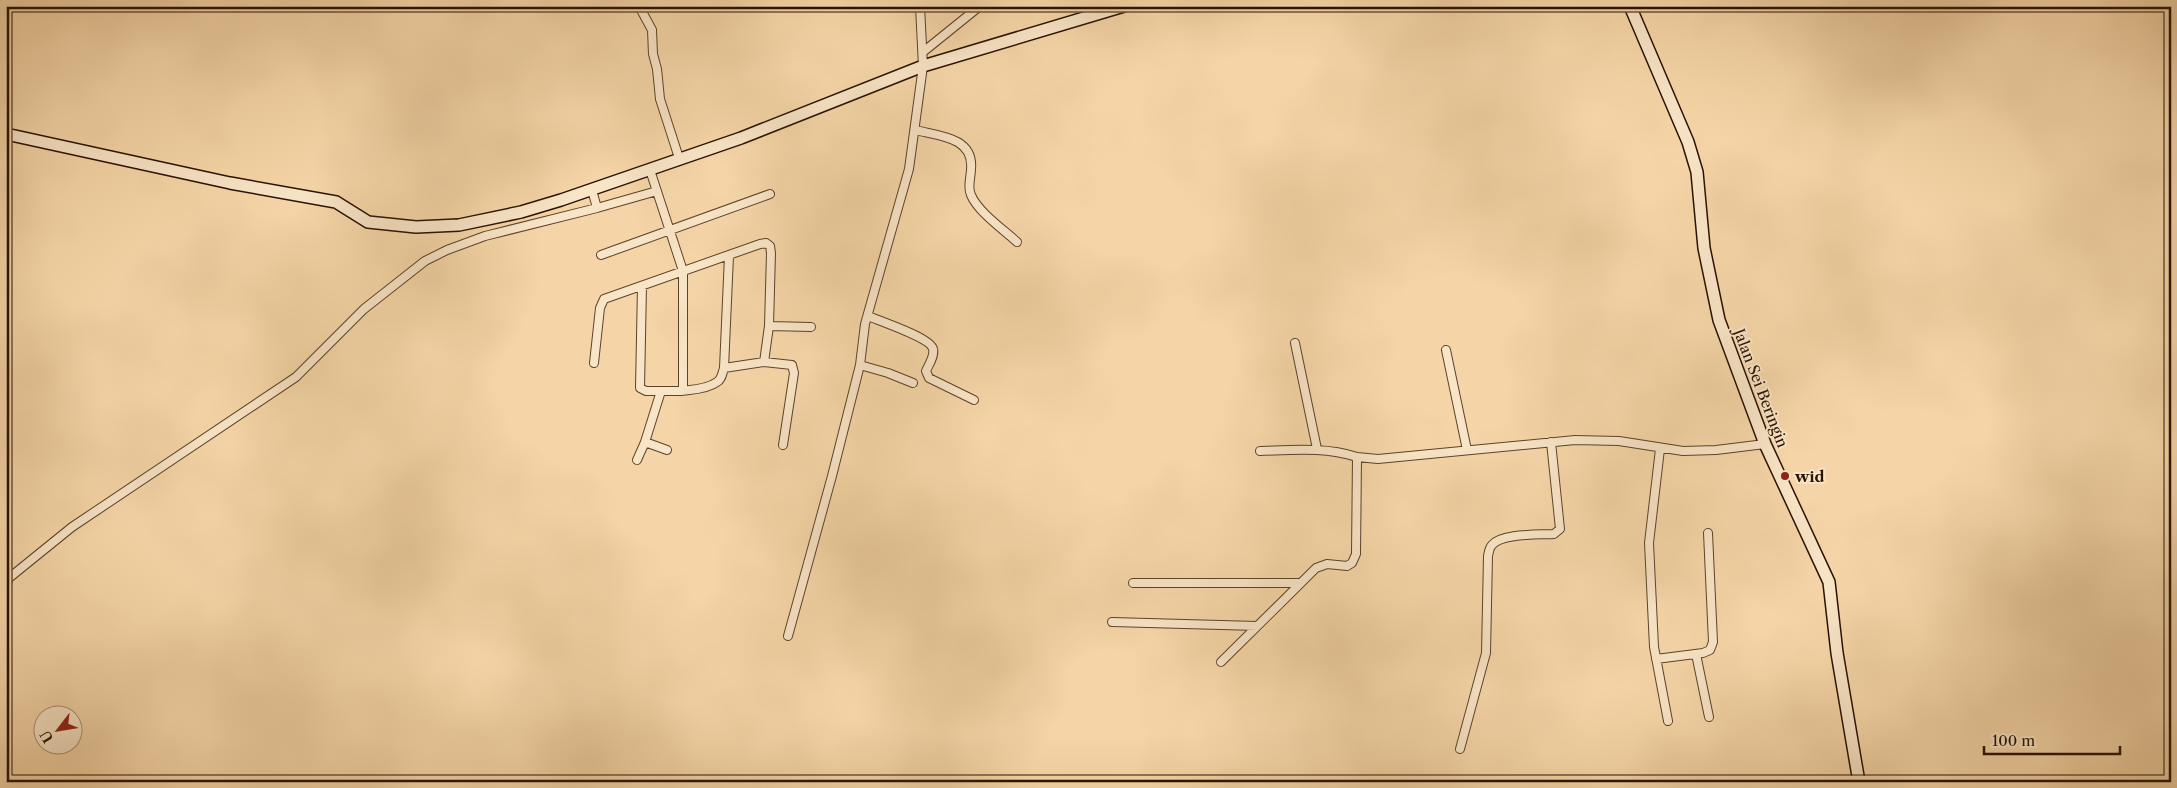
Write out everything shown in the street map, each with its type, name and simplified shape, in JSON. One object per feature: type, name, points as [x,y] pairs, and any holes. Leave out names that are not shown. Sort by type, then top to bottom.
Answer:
[{"type":"street","points":[[639,6],[652,30],[653,54],[658,69],[662,105],[679,158]]},
{"type":"street","points":[[788,636],[860,365],[865,324],[909,169],[916,130],[923,66],[920,6]]},
{"type":"street","points":[[923,52],[980,6]]},
{"type":"street","points":[[6,134],[230,183],[336,202],[368,222],[428,228],[485,220],[521,212],[592,190],[809,112],[923,66],[1124,6]]},
{"type":"street","name":"Jalan Sei Beringin","points":[[1630,6],[1688,142],[1694,161],[1699,185],[1704,248],[1713,297],[1737,371],[1765,444],[1829,582],[1837,653],[1859,782]]},
{"type":"street","points":[[916,130],[959,142],[966,147],[972,158],[969,186],[971,195],[982,210],[1017,242]]},
{"type":"street","points":[[650,170],[683,271],[683,390]]},
{"type":"street","points":[[592,190],[597,208]]},
{"type":"street","points":[[6,587],[9,578],[72,527],[296,377],[364,309],[425,261],[447,250],[484,236],[657,191]]},
{"type":"street","points":[[601,255],[770,194]]},
{"type":"street","points":[[594,363],[604,299],[766,243],[770,246],[771,253],[769,326],[764,362]]},
{"type":"street","points":[[642,286],[639,386],[643,390],[661,391],[710,386],[722,377],[724,368],[728,256]]},
{"type":"street","points":[[868,316],[923,339],[931,345],[934,353],[926,372],[929,378],[974,400]]},
{"type":"street","points":[[769,326],[811,327]]},
{"type":"street","points":[[1295,343],[1317,449]]},
{"type":"street","points":[[1446,350],[1467,450]]},
{"type":"street","points":[[724,368],[764,362],[788,364],[794,369],[783,445]]},
{"type":"street","points":[[860,365],[913,383]]},
{"type":"street","points":[[637,460],[645,442],[661,391]]},
{"type":"street","points":[[1260,450],[1317,449],[1378,459],[1551,442],[1599,440],[1660,449],[1699,451],[1765,444]]},
{"type":"street","points":[[645,442],[667,450]]},
{"type":"street","points":[[1460,749],[1486,653],[1488,556],[1490,548],[1497,540],[1506,537],[1554,534],[1560,529],[1551,442]]},
{"type":"street","points":[[1660,449],[1649,543],[1653,634],[1668,721]]},
{"type":"street","points":[[1221,662],[1319,565],[1347,566],[1354,560],[1356,554],[1357,457]]},
{"type":"street","points":[[1656,659],[1696,654],[1710,650],[1713,642],[1708,533]]},
{"type":"street","points":[[6,569],[9,578]]},
{"type":"street","points":[[1133,582],[1299,584]]},
{"type":"street","points":[[1112,622],[1257,626]]},
{"type":"street","points":[[1696,654],[1709,717]]},
{"type":"place","name":"wid","points":[[1785,476]]}]
